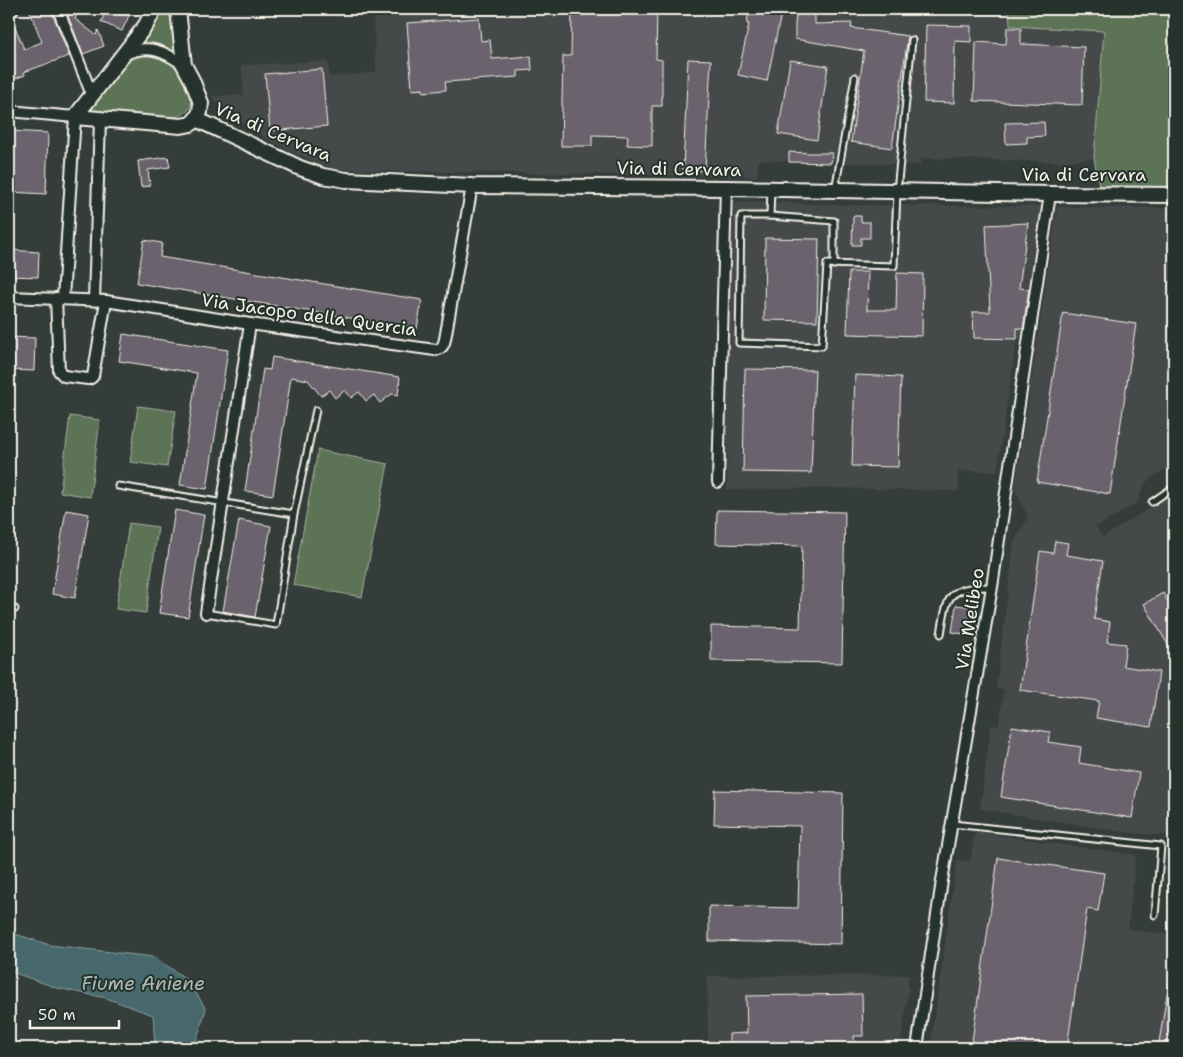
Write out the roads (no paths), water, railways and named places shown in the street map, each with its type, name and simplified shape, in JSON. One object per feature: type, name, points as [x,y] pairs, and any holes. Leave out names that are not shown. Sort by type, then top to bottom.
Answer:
[{"type":"street","points":[[9,10],[13,9]]},
{"type":"street","points":[[58,9],[92,95]]},
{"type":"street","points":[[106,301],[93,376],[88,379],[60,374],[60,298],[75,117],[146,26],[154,11]]},
{"type":"street","points":[[178,11],[184,65]]},
{"type":"street","points":[[125,54],[132,51],[152,49],[166,53],[184,65]]},
{"type":"street","name":"Via di Cervara","points":[[75,117],[181,126],[191,124],[200,112],[201,103],[184,65]]},
{"type":"street","points":[[9,111],[75,117]]},
{"type":"street","name":"Via di Cervara","points":[[196,119],[300,168],[322,176],[346,180],[472,186],[1174,195]]},
{"type":"street","points":[[94,300],[100,120]]},
{"type":"street","name":"Via Jacopo della Quercia","points":[[9,296],[106,301],[250,324],[435,350],[442,347],[445,339],[472,186]]},
{"type":"street","points":[[718,482],[726,188]]},
{"type":"street","name":"Via Melibeo","points":[[917,1048],[942,881],[992,587],[1050,194]]},
{"type":"street","points":[[206,613],[250,324]]},
{"type":"lane","points":[[834,265],[834,221],[770,216],[741,216],[739,343],[822,346],[827,264],[834,265],[894,266],[897,191],[912,40]]},
{"type":"lane","points":[[835,190],[854,77]]},
{"type":"lane","points":[[770,189],[770,216]]},
{"type":"lane","points":[[206,613],[276,625],[294,514],[316,410]]},
{"type":"lane","points":[[118,486],[294,514]]},
{"type":"lane","points":[[1152,502],[1174,487]]},
{"type":"lane","points":[[941,634],[948,600],[957,592],[972,588],[992,587]]},
{"type":"lane","points":[[9,609],[15,609]]},
{"type":"lane","points":[[952,824],[1161,846],[1155,915]]},
{"type":"water","name":"Fiume Aniene","points":[[9,932],[50,945],[154,957],[188,980],[206,1009],[194,1048],[155,1048],[153,1015],[106,998],[57,988],[9,971]]}]
